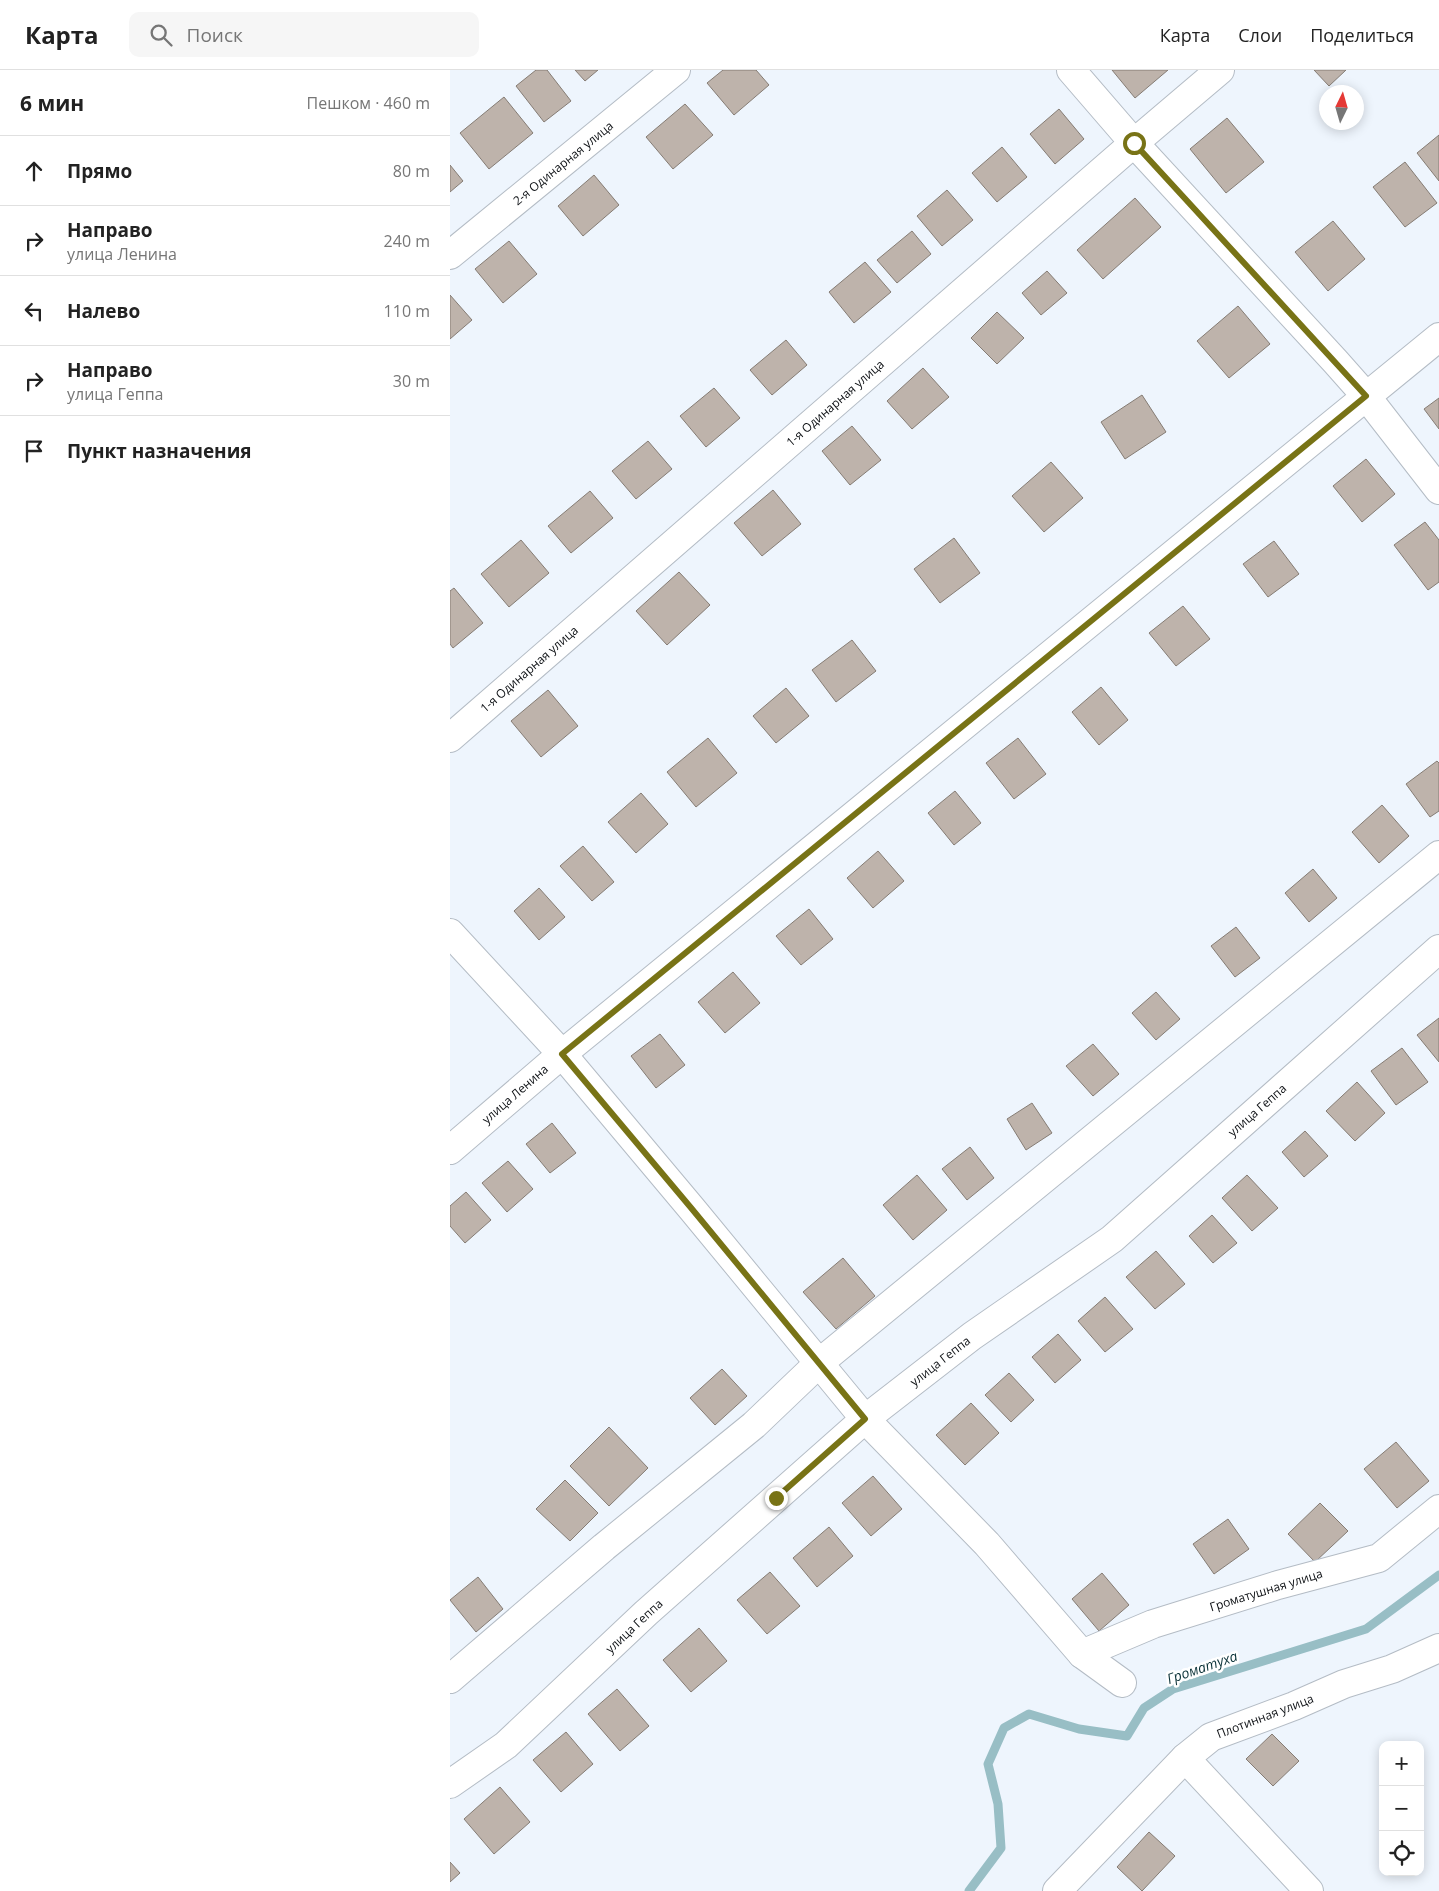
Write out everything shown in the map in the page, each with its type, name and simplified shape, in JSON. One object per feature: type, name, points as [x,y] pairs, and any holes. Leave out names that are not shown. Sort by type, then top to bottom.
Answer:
[{"type":"street","name":"2-я Одинарная улица","points":[[450,255],[676,70]]},
{"type":"street","points":[[1071,70],[1134,143],[1366,396],[1439,490]]},
{"type":"street","name":"1-я Одинарная улица","points":[[450,738],[1220,70]]},
{"type":"street","name":"улица Ленина","points":[[450,1150],[562,1054],[1439,337]]},
{"type":"street","points":[[450,1678],[604,1547],[754,1425],[819,1363],[1439,855]]},
{"type":"street","points":[[450,933],[562,1054],[865,1419],[987,1544],[1082,1654],[1122,1683]]},
{"type":"street","name":"улица Геппа","points":[[450,1784],[506,1745],[646,1613],[865,1419],[972,1336],[1112,1238],[1439,949]]},
{"type":"street","name":"Громатушная улица","points":[[1082,1654],[1154,1624],[1278,1585],[1379,1558],[1439,1509]]},
{"type":"street","name":"Плотинная улица","points":[[1057,1891],[1185,1758],[1211,1737],[1294,1706],[1344,1684],[1392,1669],[1439,1648]]},
{"type":"street","points":[[1185,1758],[1309,1891]]},
{"type":"building","points":[[536,70],[547,70],[571,101],[544,122],[516,86]]},
{"type":"building","points":[[575,70],[598,70],[585,81]]},
{"type":"building","points":[[723,70],[756,70],[769,85],[734,115],[707,83]]},
{"type":"building","points":[[1112,70],[1168,70],[1135,98]]},
{"type":"building","points":[[1314,70],[1346,70],[1330,85]]},
{"type":"building","points":[[504,97],[533,133],[489,169],[460,133]]},
{"type":"building","points":[[685,104],[713,135],[673,169],[646,137]]},
{"type":"building","points":[[1059,109],[1084,139],[1055,164],[1030,134]]},
{"type":"building","points":[[1227,118],[1264,162],[1226,193],[1190,149]]},
{"type":"building","points":[[1439,135],[1439,181],[1417,153]]},
{"type":"building","points":[[1002,147],[1027,177],[997,202],[972,173]]},
{"type":"building","points":[[1405,162],[1437,203],[1405,227],[1373,187]]},
{"type":"building","points":[[450,165],[463,181],[450,192]]},
{"type":"building","points":[[594,175],[619,205],[583,236],[558,206]]},
{"type":"building","points":[[947,190],[973,220],[942,246],[917,216]]},
{"type":"building","points":[[1135,198],[1161,227],[1103,279],[1077,250]]},
{"type":"building","points":[[1333,221],[1365,259],[1328,291],[1295,252]]},
{"type":"building","points":[[912,231],[931,254],[897,283],[877,260]]},
{"type":"building","points":[[509,241],[537,274],[503,303],[475,269]]},
{"type":"building","points":[[865,262],[891,292],[854,323],[829,292]]},
{"type":"building","points":[[1047,271],[1067,293],[1041,315],[1022,293]]},
{"type":"building","points":[[450,295],[472,320],[450,339]]},
{"type":"building","points":[[1238,306],[1270,344],[1229,378],[1197,341]]},
{"type":"building","points":[[997,312],[1024,338],[997,364],[971,338]]},
{"type":"building","points":[[786,340],[807,365],[772,395],[750,370]]},
{"type":"building","points":[[923,368],[949,397],[912,429],[887,401]]},
{"type":"building","points":[[714,388],[740,418],[706,447],[680,416]]},
{"type":"building","points":[[1142,395],[1166,432],[1125,459],[1101,422]]},
{"type":"building","points":[[1439,398],[1439,429],[1424,409]]},
{"type":"building","points":[[852,426],[881,460],[850,485],[822,451]]},
{"type":"building","points":[[648,441],[672,469],[636,499],[612,471]]},
{"type":"building","points":[[1366,459],[1395,494],[1362,522],[1333,486]]},
{"type":"building","points":[[1051,462],[1083,498],[1044,532],[1012,496]]},
{"type":"building","points":[[773,490],[801,524],[762,556],[734,523]]},
{"type":"building","points":[[590,491],[613,518],[571,553],[548,526]]},
{"type":"building","points":[[1425,522],[1439,540],[1439,582],[1428,590],[1394,545]]},
{"type":"building","points":[[954,538],[980,573],[940,603],[914,569]]},
{"type":"building","points":[[521,540],[549,573],[509,607],[481,574]]},
{"type":"building","points":[[1274,541],[1299,574],[1268,597],[1243,564]]},
{"type":"building","points":[[679,572],[710,605],[667,645],[636,611]]},
{"type":"building","points":[[454,588],[483,623],[453,648],[450,644],[450,591]]},
{"type":"building","points":[[1183,606],[1210,639],[1176,666],[1149,633]]},
{"type":"building","points":[[852,640],[876,671],[836,702],[812,670]]},
{"type":"building","points":[[1101,687],[1128,720],[1099,745],[1072,712]]},
{"type":"building","points":[[786,688],[809,716],[776,743],[753,716]]},
{"type":"building","points":[[548,690],[578,726],[541,757],[511,721]]},
{"type":"building","points":[[708,738],[737,773],[696,807],[667,772]]},
{"type":"building","points":[[1018,738],[1046,774],[1014,799],[986,763]]},
{"type":"building","points":[[1437,761],[1439,763],[1439,811],[1430,817],[1406,784]]},
{"type":"building","points":[[955,791],[981,823],[954,845],[928,813]]},
{"type":"building","points":[[641,793],[668,824],[636,853],[608,822]]},
{"type":"building","points":[[1382,805],[1409,836],[1379,863],[1352,832]]},
{"type":"building","points":[[583,846],[614,882],[592,901],[560,866]]},
{"type":"building","points":[[878,851],[904,881],[873,908],[847,878]]},
{"type":"building","points":[[1313,869],[1337,898],[1309,922],[1285,893]]},
{"type":"building","points":[[539,888],[565,917],[539,940],[514,911]]},
{"type":"building","points":[[809,909],[833,939],[801,965],[776,936]]},
{"type":"building","points":[[1236,927],[1260,958],[1235,977],[1211,946]]},
{"type":"building","points":[[733,972],[760,1003],[725,1033],[698,1002]]},
{"type":"building","points":[[1156,992],[1180,1019],[1156,1040],[1132,1013]]},
{"type":"building","points":[[1439,1018],[1439,1062],[1417,1035]]},
{"type":"building","points":[[660,1034],[685,1065],[656,1088],[631,1056]]},
{"type":"building","points":[[1093,1044],[1119,1074],[1093,1096],[1066,1066]]},
{"type":"building","points":[[1402,1048],[1428,1082],[1396,1105],[1371,1071]]},
{"type":"building","points":[[1357,1082],[1385,1113],[1355,1141],[1326,1111]]},
{"type":"building","points":[[1032,1103],[1052,1133],[1026,1150],[1007,1119]]},
{"type":"building","points":[[552,1123],[576,1153],[550,1173],[526,1144]]},
{"type":"building","points":[[1305,1131],[1328,1156],[1304,1177],[1282,1152]]},
{"type":"building","points":[[970,1147],[994,1178],[967,1200],[942,1169]]},
{"type":"building","points":[[508,1161],[533,1189],[507,1212],[482,1183]]},
{"type":"building","points":[[917,1175],[947,1210],[913,1240],[883,1205]]},
{"type":"building","points":[[1247,1175],[1278,1208],[1252,1231],[1222,1198]]},
{"type":"building","points":[[466,1192],[491,1220],[465,1243],[450,1226],[450,1206]]},
{"type":"building","points":[[1212,1215],[1237,1243],[1213,1263],[1189,1236]]},
{"type":"building","points":[[1156,1251],[1185,1284],[1155,1309],[1126,1277]]},
{"type":"building","points":[[843,1258],[875,1296],[836,1329],[803,1292]]},
{"type":"building","points":[[1105,1297],[1133,1329],[1105,1352],[1078,1321]]},
{"type":"building","points":[[1058,1334],[1081,1360],[1055,1383],[1032,1357]]},
{"type":"building","points":[[722,1369],[747,1396],[715,1425],[690,1398]]},
{"type":"building","points":[[1009,1373],[1034,1400],[1011,1422],[985,1395]]},
{"type":"building","points":[[971,1403],[999,1433],[965,1465],[936,1435]]},
{"type":"building","points":[[609,1427],[648,1468],[609,1506],[570,1466]]},
{"type":"building","points":[[1396,1442],[1429,1481],[1397,1508],[1364,1469]]},
{"type":"building","points":[[873,1476],[902,1509],[871,1536],[842,1503]]},
{"type":"building","points":[[565,1480],[598,1513],[570,1541],[536,1509]]},
{"type":"building","points":[[1320,1503],[1348,1531],[1315,1562],[1288,1534]]},
{"type":"building","points":[[1228,1519],[1249,1549],[1214,1574],[1193,1544]]},
{"type":"building","points":[[829,1527],[853,1556],[817,1587],[793,1558]]},
{"type":"building","points":[[770,1572],[800,1606],[767,1634],[737,1600]]},
{"type":"building","points":[[1102,1573],[1129,1605],[1099,1631],[1072,1599]]},
{"type":"building","points":[[478,1577],[503,1609],[476,1632],[450,1600]]},
{"type":"building","points":[[699,1628],[727,1661],[691,1692],[663,1660]]},
{"type":"building","points":[[617,1689],[649,1726],[620,1751],[588,1714]]},
{"type":"building","points":[[566,1732],[593,1764],[561,1792],[533,1760]]},
{"type":"building","points":[[1272,1734],[1299,1761],[1273,1786],[1246,1759]]},
{"type":"building","points":[[500,1787],[530,1822],[494,1854],[464,1819]]},
{"type":"building","points":[[1149,1832],[1175,1856],[1142,1891],[1117,1867]]},
{"type":"building","points":[[450,1862],[460,1873],[450,1882]]},
{"type":"waterway","name":"Громатуха","points":[[969,1891],[1001,1848],[998,1804],[988,1764],[1004,1728],[1029,1714],[1079,1729],[1127,1736],[1144,1708],[1173,1689],[1366,1629],[1439,1575]]},
{"type":"route","points":[[776,1498],[865,1419],[562,1054],[1366,396],[1134,143]]}]
